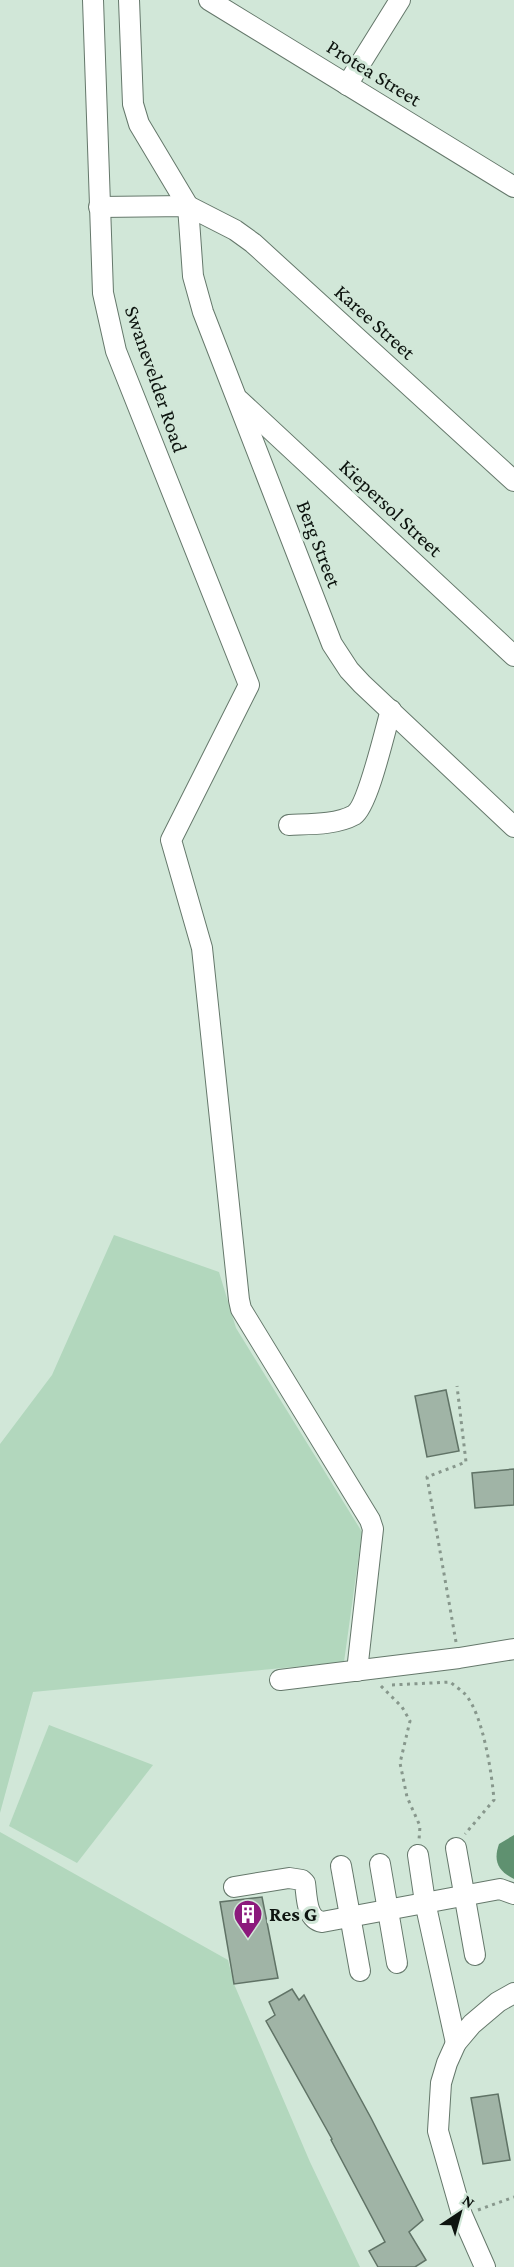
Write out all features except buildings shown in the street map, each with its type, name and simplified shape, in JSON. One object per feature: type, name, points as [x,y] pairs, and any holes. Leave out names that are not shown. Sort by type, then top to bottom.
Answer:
[{"type":"street","name":"Swanevelder Road","points":[[93,0],[103,293],[116,351],[249,685],[171,840],[202,948],[241,1309],[370,1520],[373,1529],[370,1675]]},
{"type":"street","points":[[129,0],[131,95],[135,113],[151,145],[190,210]]},
{"type":"street","name":"Protea Street","points":[[209,0],[514,187]]},
{"type":"street","points":[[347,85],[400,0]]},
{"type":"street","name":"Karee Street","points":[[100,213],[190,210],[236,230],[514,481]]},
{"type":"street","name":"Berg Street","points":[[190,210],[193,276],[213,342],[332,644],[362,684],[514,827]]},
{"type":"street","name":"Kiepersol Street","points":[[235,396],[514,656]]},
{"type":"street","points":[[290,825],[345,818],[359,811],[366,796],[391,710]]},
{"type":"street","points":[[280,1680],[370,1675],[514,1649]]},
{"type":"street","points":[[456,1848],[475,1955]]},
{"type":"street","points":[[418,1855],[425,1902],[456,2043]]},
{"type":"street","points":[[380,1864],[397,1963]]},
{"type":"street","points":[[341,1866],[360,1971]]},
{"type":"street","points":[[234,1887],[296,1878],[302,1880],[309,1912],[315,1920],[322,1922],[500,1889],[514,1893]]},
{"type":"street","points":[[485,2267],[462,2215],[438,2131],[441,2083],[456,2043],[472,2024],[498,2002],[514,1993]]},
{"type":"path","points":[[457,1386],[466,1462],[427,1477],[459,1658]]},
{"type":"path","points":[[370,1675],[450,1682],[467,1695],[474,1710],[492,1772],[494,1800],[456,1848]]},
{"type":"path","points":[[370,1675],[402,1707],[410,1721],[400,1762],[408,1797],[420,1826],[418,1855]]},
{"type":"path","points":[[462,2215],[514,2197]]},
{"type":"shaded area","points":[[114,1235],[219,1272],[236,1328],[362,1532],[344,1662],[33,1692],[0,1813],[0,1444],[52,1375]]},
{"type":"shaded area","points":[[49,1725],[153,1765],[77,1863],[9,1826]]},
{"type":"shaded area","points":[[0,1832],[228,1960],[234,1984],[310,2162],[360,2267],[0,2267]]},
{"type":"shaded area","points":[[514,1835],[514,1879],[504,1873],[498,1865],[497,1856],[499,1844]]},
{"type":"place","name":"Res G","points":[[248,1940]]}]
